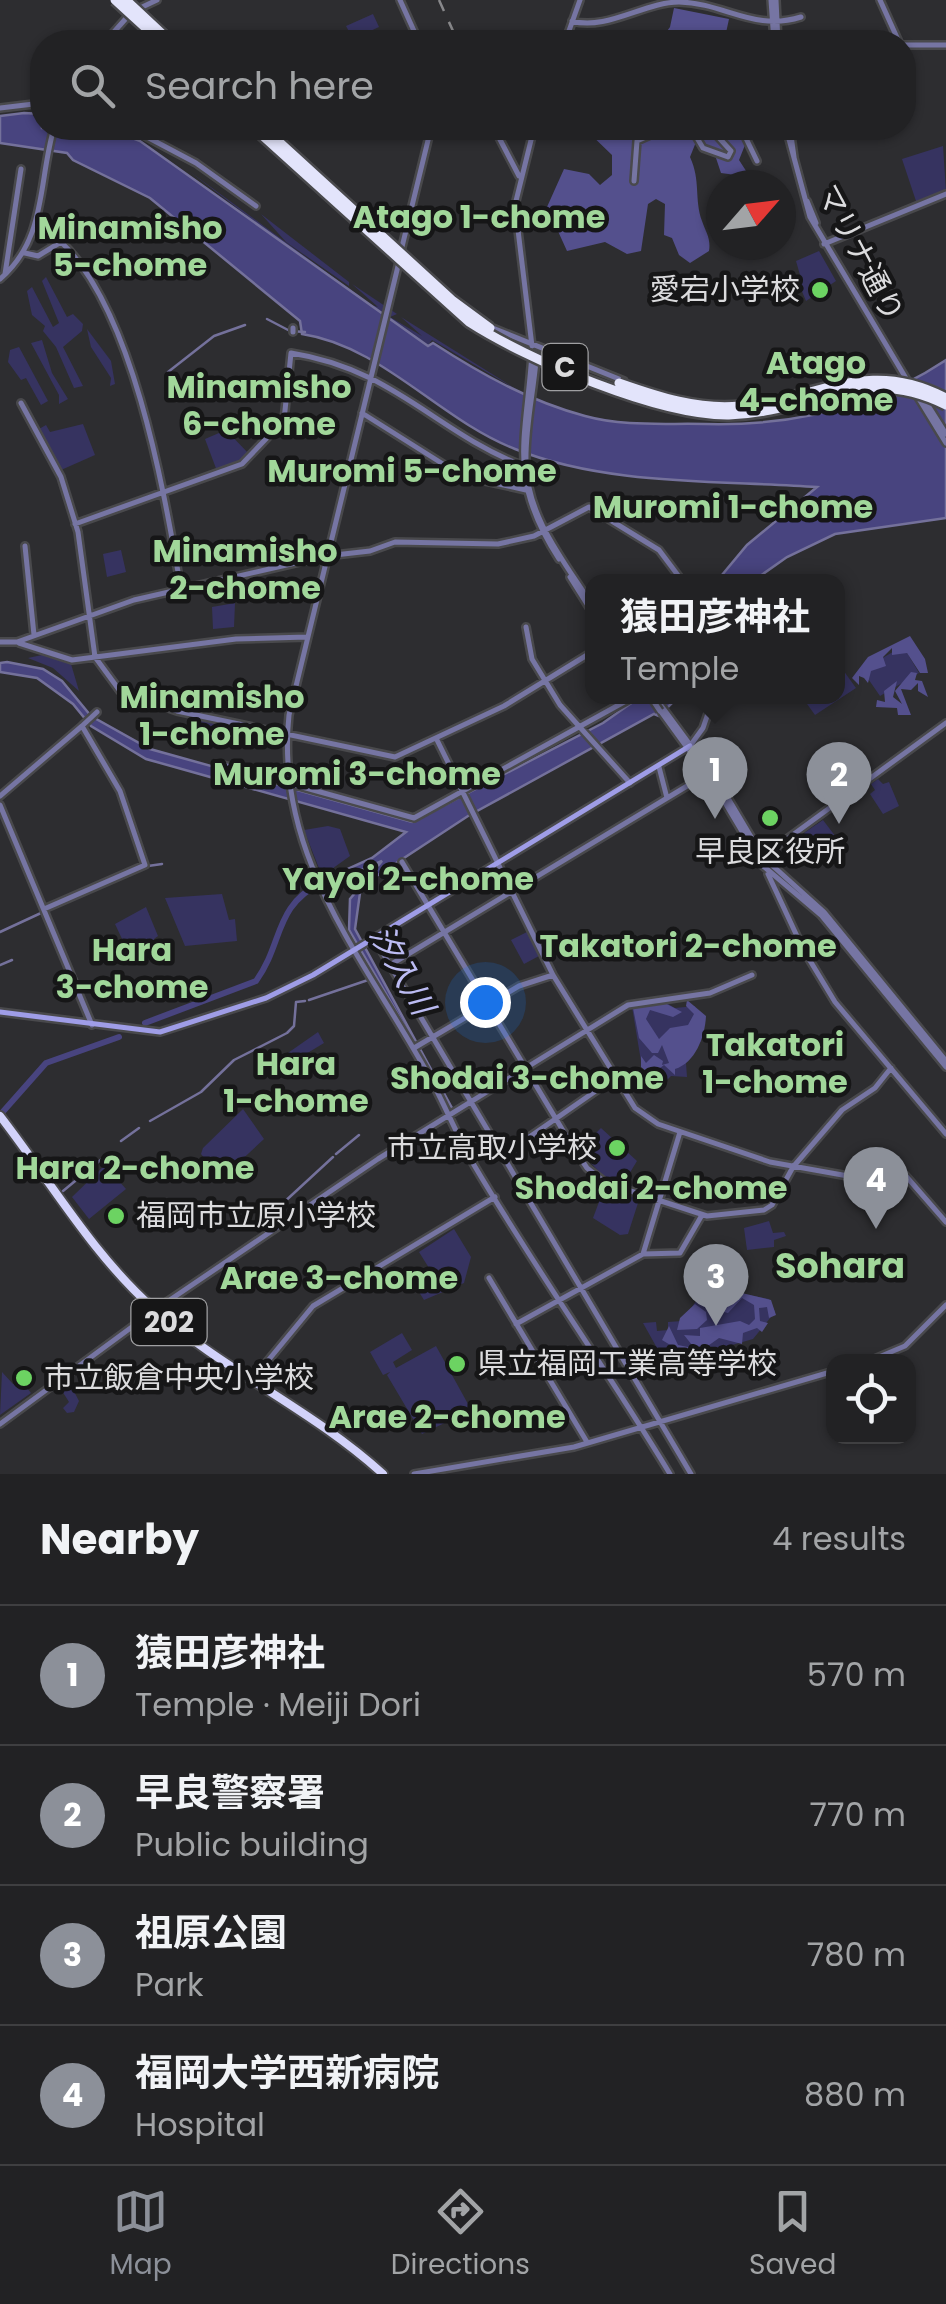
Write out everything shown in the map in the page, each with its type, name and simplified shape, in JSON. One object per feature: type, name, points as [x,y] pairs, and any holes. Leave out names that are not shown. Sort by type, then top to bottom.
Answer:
[{"type":"highway","points":[[121,0],[147,25]]},
{"type":"highway","points":[[121,0],[150,30]]},
{"type":"highway","points":[[121,0],[157,30]]},
{"type":"highway","name":"C","points":[[266,140],[469,322],[505,342],[637,397],[675,409],[729,414],[780,408],[845,389],[882,386],[946,402]]},
{"type":"highway","name":"C","points":[[277,140],[452,300],[495,331],[660,397],[736,407],[842,382],[883,378],[919,386],[946,402]]},
{"type":"highway","points":[[312,175],[385,238]]},
{"type":"highway","points":[[873,383],[907,386],[946,402]]},
{"type":"highway","name":"202","points":[[1,1120],[153,1311],[381,1474]]},
{"type":"main road","points":[[0,1012],[136,1031],[179,1029],[235,1010],[300,982],[689,747]]},
{"type":"street","points":[[121,0],[138,9],[160,30]]},
{"type":"street","points":[[121,0],[148,30]]},
{"type":"street","points":[[116,30],[130,14],[158,0]]},
{"type":"street","points":[[400,0],[414,30]]},
{"type":"street","points":[[569,30],[580,0]]},
{"type":"street","points":[[773,30],[774,0]]},
{"type":"street","points":[[881,0],[895,30]]},
{"type":"street","points":[[572,22],[598,21],[678,2],[772,24],[802,17]]},
{"type":"street","points":[[916,45],[946,46]]},
{"type":"street","points":[[0,108],[30,104]]},
{"type":"street","points":[[2,278],[24,254],[37,226],[51,140]]},
{"type":"street","points":[[153,140],[196,163],[256,206]]},
{"type":"street","points":[[267,140],[400,257]]},
{"type":"street","points":[[277,140],[474,326],[636,398],[704,414],[768,411],[854,387],[910,385]]},
{"type":"street","points":[[429,140],[307,637],[288,732],[291,800],[320,890],[354,950],[418,1046],[448,1114],[495,1197],[670,1474]]},
{"type":"street","points":[[500,140],[519,176]]},
{"type":"street","points":[[530,140],[519,176],[515,218],[534,352],[522,466],[544,533],[585,597]]},
{"type":"street","points":[[634,181],[639,140]]},
{"type":"street","points":[[698,140],[703,148],[728,157],[730,151],[720,140]]},
{"type":"street","points":[[747,140],[757,160]]},
{"type":"street","name":"マリナ通り","points":[[790,140],[799,188],[825,243],[946,442]]},
{"type":"street","points":[[2,278],[20,169]]},
{"type":"street","points":[[825,243],[946,194]]},
{"type":"street","points":[[24,254],[38,256],[61,242],[77,260],[120,340],[163,490],[181,589]]},
{"type":"street","points":[[74,524],[242,464],[284,420],[291,353],[371,374],[522,466]]},
{"type":"street","name":"マリナ通り","points":[[910,385],[946,434]]},
{"type":"street","points":[[21,403],[61,477],[74,524],[94,658],[120,690],[153,703],[388,757],[437,740],[546,682],[585,657]]},
{"type":"street","points":[[362,412],[462,476],[527,490]]},
{"type":"street","points":[[524,454],[527,490]]},
{"type":"street","points":[[0,642],[18,642],[181,589],[326,556],[370,551],[396,542],[498,544],[544,533],[589,507],[659,550],[678,573]]},
{"type":"street","points":[[25,546],[34,635]]},
{"type":"street","points":[[526,626],[532,659],[560,705],[600,745],[631,784]]},
{"type":"street","points":[[18,642],[54,658],[94,658],[246,638],[307,637]]},
{"type":"street","points":[[216,763],[414,818],[622,704]]},
{"type":"street","points":[[657,704],[725,792],[761,858],[803,950],[835,1002],[946,1134]]},
{"type":"street","points":[[689,747],[711,704]]},
{"type":"street","points":[[0,796],[97,712]]},
{"type":"street","points":[[761,858],[946,723]]},
{"type":"street","points":[[44,909],[145,865],[120,791],[84,724]]},
{"type":"street","points":[[437,740],[552,975],[614,1079],[644,1115],[680,1132],[793,1167],[848,1176],[904,1175],[946,1222]]},
{"type":"street","points":[[689,747],[761,858],[824,912],[946,1064]]},
{"type":"street","points":[[659,767],[668,798]]},
{"type":"street","points":[[390,965],[707,774]]},
{"type":"street","points":[[0,805],[92,1025]]},
{"type":"street","points":[[402,862],[557,1119],[588,1168],[602,1182],[702,1215],[764,1210],[772,1205],[793,1167],[842,1110],[875,1088],[891,1068]]},
{"type":"street","points":[[766,869],[821,915],[946,1064]]},
{"type":"street","points":[[374,938],[505,1154],[690,1474]]},
{"type":"street","points":[[418,1046],[518,986],[552,975]]},
{"type":"street","points":[[0,1424],[153,1311],[448,1114],[628,1005],[710,994],[752,975]]},
{"type":"street","points":[[505,1154],[614,1079]]},
{"type":"street","points":[[643,1254],[680,1132]]},
{"type":"street","points":[[251,1381],[312,1306],[495,1197]]},
{"type":"street","points":[[516,1324],[579,1285],[643,1254],[680,1252],[702,1215]]},
{"type":"street","points":[[488,1278],[587,1442]]},
{"type":"street","points":[[886,1354],[904,1346],[946,1305]]},
{"type":"street","points":[[414,1474],[532,1457],[826,1373]]},
{"type":"shaded area","points":[[674,8],[729,19],[727,30],[668,30]]},
{"type":"shaded area","points":[[373,14],[379,27],[348,30],[346,26]]},
{"type":"shaded area","points":[[30,113],[30,140],[140,141],[428,346],[433,343],[487,376],[585,416],[660,424],[769,422],[861,402],[919,377],[946,360],[946,518],[835,534],[787,557],[763,574],[723,574],[747,545],[817,487],[625,475],[587,470],[515,449],[461,420],[358,353],[302,334],[300,321],[150,198],[73,160],[67,153],[0,143],[0,116]]},
{"type":"shaded area","points":[[596,140],[742,140],[745,145],[739,160],[745,170],[720,170],[715,155],[696,142],[690,157],[706,230],[706,253],[690,263],[679,255],[672,238],[664,235],[665,204],[656,199],[648,204],[641,251],[627,254],[605,242],[567,251],[547,207],[564,169],[589,174],[600,185],[612,175],[612,155]]},
{"type":"shaded area","points":[[943,146],[946,192],[917,204],[902,159]]},
{"type":"shaded area","points":[[189,171],[371,305],[378,307],[352,284],[397,314],[390,317],[422,336],[401,317],[519,391],[432,340],[428,345],[301,257]]},
{"type":"shaded area","points":[[261,214],[349,282],[349,286],[286,242]]},
{"type":"shaded area","points":[[819,251],[836,281],[806,301],[796,277],[800,275],[796,261]]},
{"type":"shaded area","points":[[46,277],[67,317],[73,314],[83,324],[82,331],[63,347],[83,386],[74,388],[56,347],[43,331],[45,326],[32,315],[27,291],[32,287],[53,327],[59,323],[42,281]]},
{"type":"shaded area","points":[[87,329],[111,361],[115,384],[110,386],[111,378],[91,347]]},
{"type":"shaded area","points":[[42,340],[52,373],[68,399],[59,404],[59,395],[31,343]]},
{"type":"shaded area","points":[[19,347],[48,401],[41,405],[26,378],[21,380],[8,362],[10,350]]},
{"type":"shaded area","points":[[83,424],[95,455],[61,470],[39,429],[46,425],[50,432]]},
{"type":"shaded area","points":[[226,430],[249,454],[241,463],[217,471],[205,439]]},
{"type":"shaded area","points":[[121,550],[126,572],[107,577],[103,554]]},
{"type":"shaded area","points":[[235,603],[234,627],[213,629],[212,607]]},
{"type":"shaded area","points":[[910,636],[925,659],[928,673],[920,673],[907,653],[892,655],[892,648],[883,657],[886,666],[871,671],[868,683],[859,676],[859,685],[852,678],[868,657]]},
{"type":"shaded area","points":[[903,646],[919,673],[880,696],[862,670]]},
{"type":"shaded area","points":[[42,655],[71,664],[79,691],[53,668],[28,658]]},
{"type":"shaded area","points":[[0,663],[43,669],[62,681],[91,716],[150,749],[412,822],[603,723],[630,704],[671,704],[659,716],[654,714],[468,816],[372,879],[360,893],[355,929],[452,1108],[349,930],[350,899],[382,861],[322,887],[319,882],[372,858],[406,832],[146,759],[91,726],[73,704],[37,678],[0,672]]},
{"type":"shaded area","points":[[911,672],[917,673],[915,680],[922,681],[928,697],[918,691],[918,683],[911,690],[901,689],[911,715],[898,715],[897,708],[876,707],[877,700],[885,702],[884,691],[897,681],[893,697],[902,704],[895,691]]},
{"type":"shaded area","points":[[845,673],[856,688],[845,695]]},
{"type":"shaded area","points":[[807,704],[832,704],[815,715]]},
{"type":"shaded area","points":[[196,719],[221,722],[217,748],[192,743]]},
{"type":"shaded area","points":[[878,779],[883,784],[889,782],[899,806],[883,814],[870,794],[875,790],[871,784]]},
{"type":"shaded area","points":[[823,820],[842,845],[822,857],[804,833]]},
{"type":"shaded area","points":[[328,826],[340,829],[350,856],[322,876],[304,830]]},
{"type":"shaded area","points":[[222,894],[229,920],[235,919],[237,941],[185,946],[165,898]]},
{"type":"shaded area","points":[[146,907],[158,936],[154,939],[155,956],[139,962],[130,956],[115,924]]},
{"type":"shaded area","points":[[527,932],[539,956],[524,964],[511,940]]},
{"type":"shaded area","points":[[687,1000],[706,1016],[698,1048],[675,1069],[675,1075],[664,1065],[651,1075],[641,1067],[641,1056],[646,1063],[654,1055],[663,1061],[662,1065],[669,1063],[662,1045],[658,1053],[652,1053],[639,1038],[633,1008],[661,1001],[682,1012],[673,1017],[650,1010],[646,1019],[659,1039],[670,1028],[688,1025],[694,1014],[686,1006]]},
{"type":"shaded area","points":[[668,1004],[675,1008],[695,1006],[701,1041],[686,1063],[687,1077],[671,1076],[664,1083],[642,1067],[632,1007]]},
{"type":"shaded area","points":[[318,1032],[324,1043],[291,1063],[285,1055]]},
{"type":"shaded area","points":[[243,1109],[264,1139],[221,1179],[201,1154]]},
{"type":"shaded area","points":[[601,1128],[637,1161],[623,1184],[606,1179],[589,1161],[593,1157],[585,1144]]},
{"type":"shaded area","points":[[105,1165],[126,1189],[89,1219],[72,1197]]},
{"type":"shaded area","points":[[605,1186],[635,1197],[638,1203],[628,1234],[620,1235],[593,1218]]},
{"type":"shaded area","points":[[769,1221],[773,1233],[784,1232],[786,1236],[774,1240],[774,1247],[747,1250],[744,1228]]},
{"type":"shaded area","points":[[454,1229],[471,1257],[464,1283],[424,1300],[414,1284],[429,1268],[419,1252]]},
{"type":"shaded area","points":[[708,1285],[771,1300],[776,1315],[769,1318],[767,1307],[759,1308],[760,1321],[768,1323],[762,1332],[757,1328],[743,1333],[742,1344],[719,1338],[705,1348],[692,1345],[684,1335],[700,1336],[700,1328],[740,1321],[749,1325],[755,1319],[754,1305],[742,1298],[728,1313],[724,1312],[726,1302],[718,1302],[713,1316],[711,1298],[701,1292]]},
{"type":"shaded area","points":[[706,1287],[769,1299],[775,1312],[753,1339],[666,1364],[643,1323],[656,1322],[657,1331],[668,1330],[668,1322],[682,1321]]},
{"type":"shaded area","points":[[695,1304],[706,1312],[707,1320],[697,1329],[677,1330],[680,1318]]},
{"type":"shaded area","points":[[669,1326],[678,1345],[702,1350],[699,1355],[677,1360],[677,1349],[662,1340]]},
{"type":"shaded area","points":[[402,1333],[412,1350],[393,1362],[396,1368],[436,1346],[468,1404],[467,1412],[422,1434],[387,1375],[390,1372],[383,1375],[370,1352]]},
{"type":"shaded area","points":[[2,1372],[13,1384],[20,1379],[31,1393],[0,1415]]},
{"type":"shaded area","points":[[66,1376],[79,1401],[74,1412],[67,1413],[63,1408],[69,1402],[57,1383]]},
{"type":"waterway","points":[[267,319],[290,331],[305,332]]},
{"type":"waterway","points":[[168,372],[214,336],[245,325]]},
{"type":"waterway","points":[[148,866],[162,864]]},
{"type":"waterway","points":[[145,1023],[256,981],[287,914],[306,892],[322,882]]},
{"type":"waterway","points":[[0,932],[41,913]]},
{"type":"waterway","points":[[0,965],[12,960]]},
{"type":"waterway","name":"汐入川","points":[[309,1000],[368,980]]},
{"type":"waterway","points":[[150,1121],[201,1092],[234,1060],[287,1033],[294,1026],[296,1002],[305,1001]]},
{"type":"waterway","points":[[0,1115],[46,1063],[119,1037]]},
{"type":"waterway","points":[[121,1141],[139,1128]]},
{"type":"waterway","points":[[336,1154],[359,1135]]},
{"type":"waterway","points":[[63,1191],[108,1154]]},
{"type":"waterway","points":[[281,1205],[333,1157]]},
{"type":"railway","points":[[439,0],[453,30]]},
{"type":"place","name":"愛宕小学校","points":[[820,290]]},
{"type":"place","name":"早良区役所","points":[[770,818]]},
{"type":"place","name":"猿田彦神社","points":[[715,819]]},
{"type":"place","name":"早良警察署","points":[[839,824]]},
{"type":"place","name":"市立高取小学校","points":[[617,1148]]},
{"type":"place","name":"福岡市立原小学校","points":[[116,1216]]},
{"type":"place","name":"福岡大学西新病院","points":[[876,1229]]},
{"type":"place","name":"祖原公園","points":[[716,1326]]},
{"type":"place","name":"県立福岡工業高等学校","points":[[457,1364]]},
{"type":"place","name":"市立飯倉中央小学校","points":[[24,1378]]},
{"type":"district","name":"Atago 1-chome","points":[[479,217]]},
{"type":"district","name":"Minamisho 5-chome","points":[[130,246]]},
{"type":"district","name":"Atago 4-chome","points":[[816,382]]},
{"type":"district","name":"Minamisho 6-chome","points":[[259,406]]},
{"type":"district","name":"Muromi 5-chome","points":[[412,471]]},
{"type":"district","name":"Muromi 1-chome","points":[[733,507]]},
{"type":"district","name":"Minamisho 2-chome","points":[[245,570]]},
{"type":"district","name":"Minamisho 1-chome","points":[[212,716]]},
{"type":"district","name":"Muromi 3-chome","points":[[357,774]]},
{"type":"district","name":"Yayoi 2-chome","points":[[408,879]]},
{"type":"district","name":"Takatori 2-chome","points":[[688,946]]},
{"type":"district","name":"Hara 3-chome","points":[[132,968]]},
{"type":"district","name":"Takatori 1-chome","points":[[775,1064]]},
{"type":"district","name":"Shodai 3-chome","points":[[527,1078]]},
{"type":"district","name":"Hara 1-chome","points":[[296,1082]]},
{"type":"district","name":"Hara 2-chome","points":[[135,1168]]},
{"type":"district","name":"Shodai 2-chome","points":[[651,1188]]},
{"type":"district","name":"Sohara","points":[[840,1266]]},
{"type":"district","name":"Arae 3-chome","points":[[339,1278]]},
{"type":"district","name":"Arae 2-chome","points":[[447,1417]]}]
